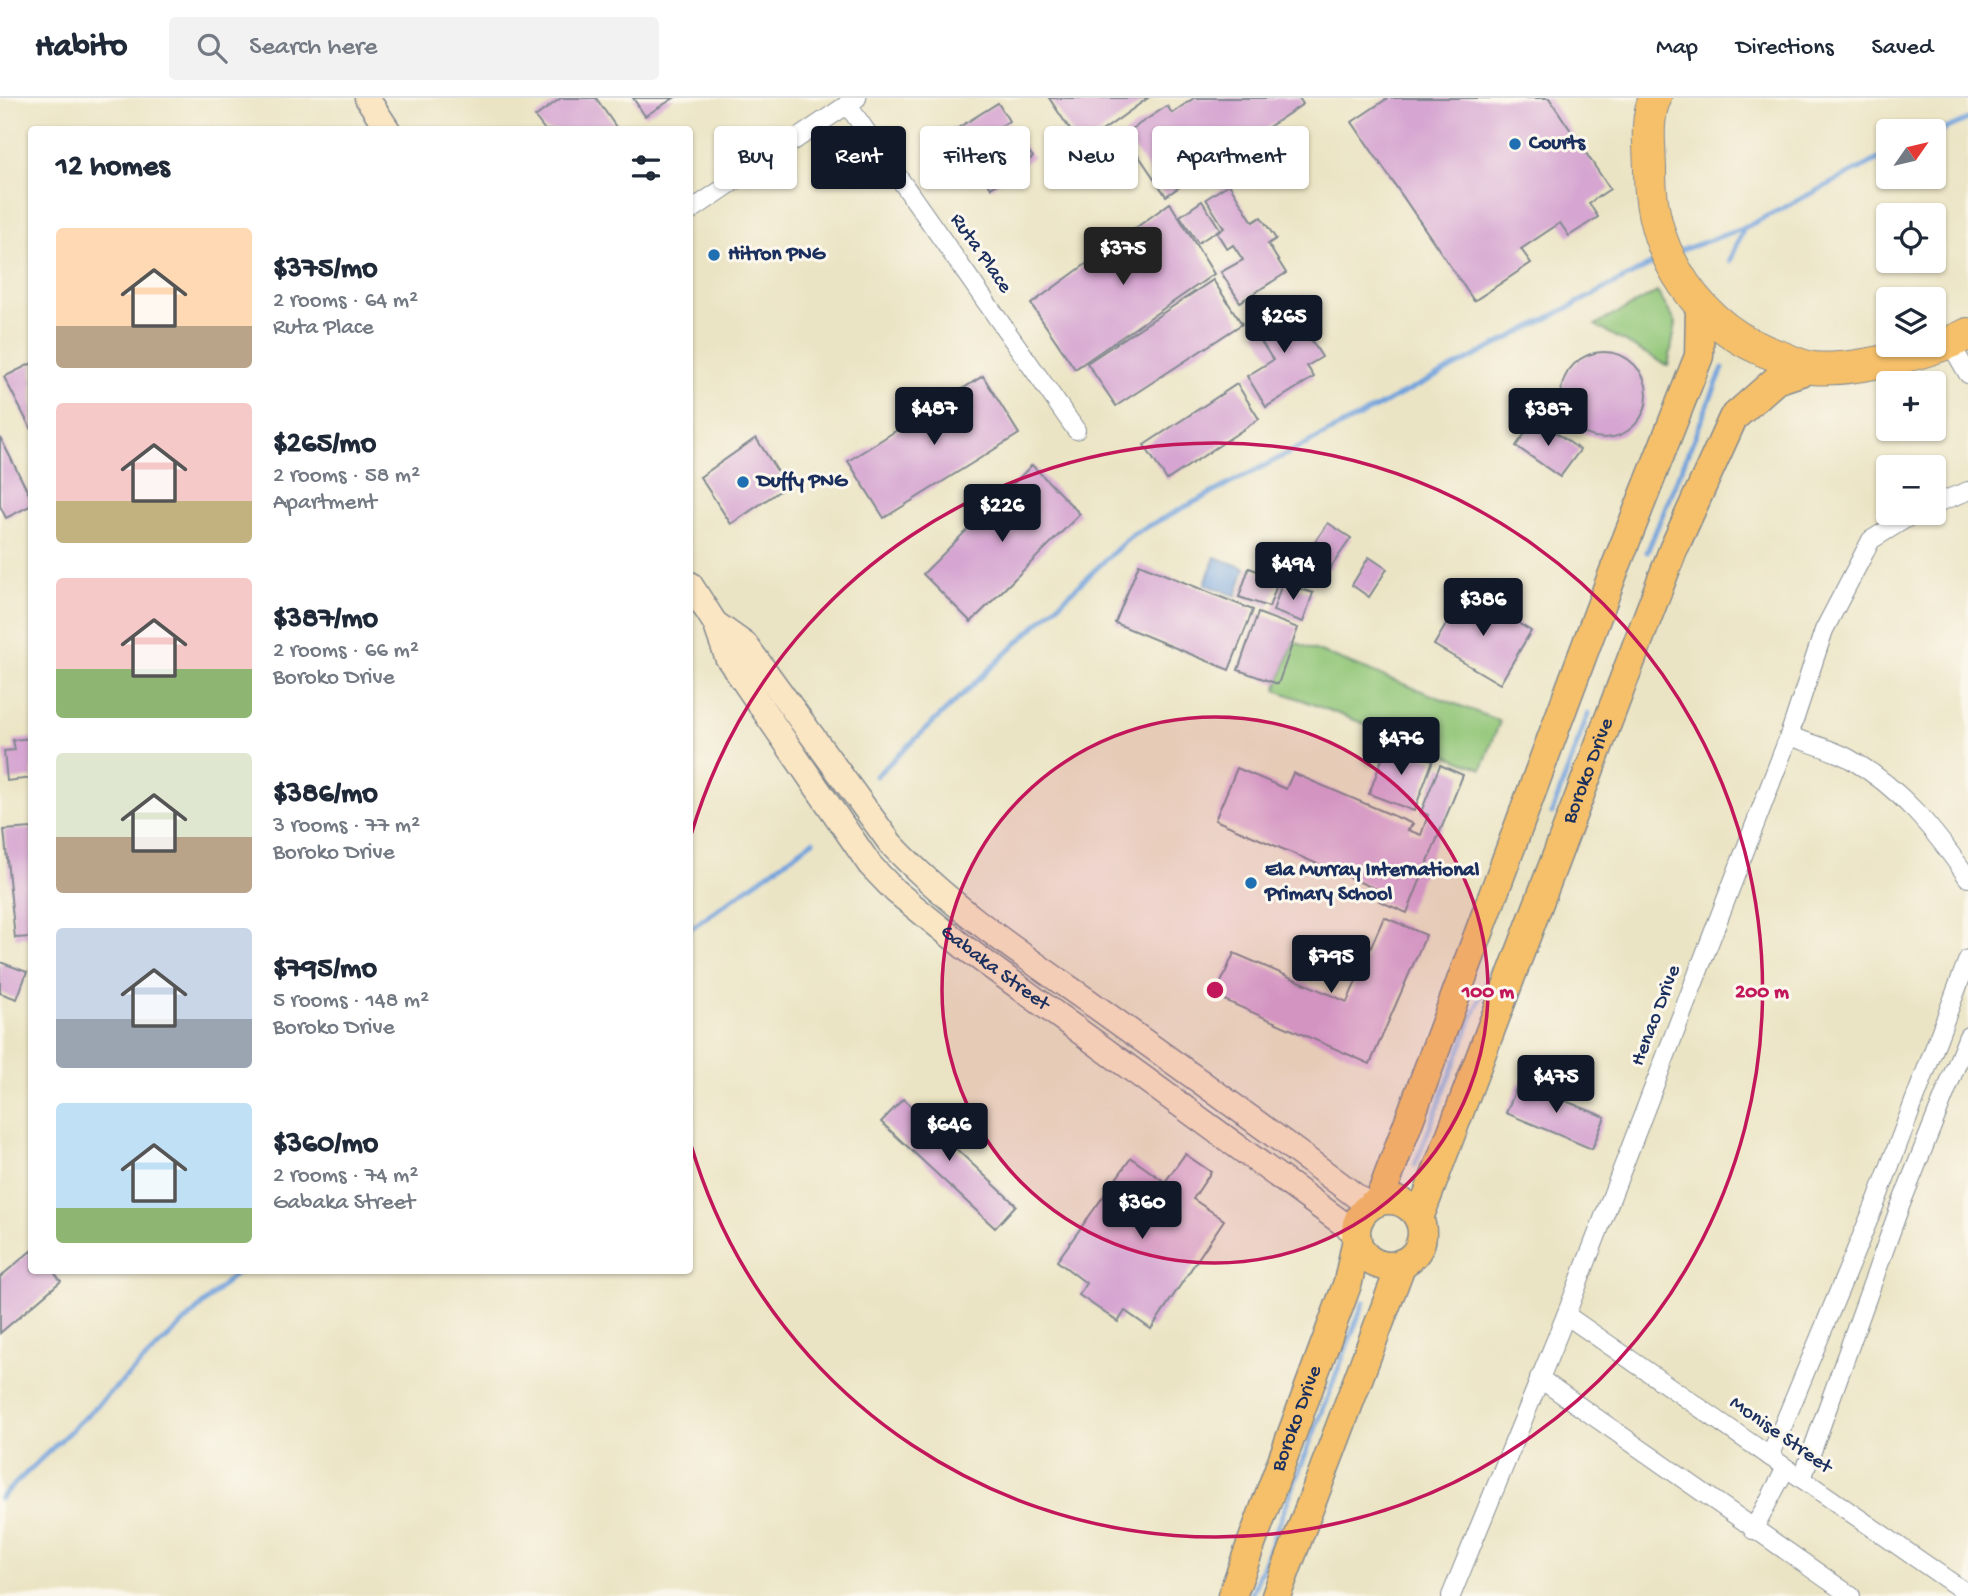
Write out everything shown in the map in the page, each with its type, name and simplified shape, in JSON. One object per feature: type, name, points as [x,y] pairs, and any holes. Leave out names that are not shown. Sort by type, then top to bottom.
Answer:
[{"type":"highway","points":[[1650,104],[1650,194],[1662,245],[1695,300],[1719,324],[1762,351],[1812,368],[1861,364],[1959,338]]},
{"type":"main road","points":[[1374,1204],[1401,1202],[1419,1218],[1421,1239],[1411,1257],[1402,1263],[1378,1264],[1364,1254],[1357,1236],[1359,1218],[1374,1204],[1612,576],[1699,356],[1695,300]]},
{"type":"main road","name":"Boroko Drive","points":[[1419,1218],[1673,550],[1733,418],[1776,380],[1812,368]]},
{"type":"main road","name":"Boroko Drive","points":[[1232,1596],[1348,1282],[1357,1236]]},
{"type":"main road","name":"Boroko Drive","points":[[1276,1596],[1402,1263]]},
{"type":"street","points":[[367,98],[385,126]]},
{"type":"street","points":[[693,210],[852,101]]},
{"type":"street","name":"Ruta Place","points":[[852,101],[1076,430]]},
{"type":"street","points":[[1959,338],[1968,374]]},
{"type":"street","points":[[1946,499],[1968,491]]},
{"type":"street","name":"Henao Drive","points":[[1451,1596],[1566,1315],[1789,736],[1824,630],[1871,540],[1895,525]]},
{"type":"street","name":"Gabaka Street","points":[[693,589],[715,624],[727,657],[870,865],[895,891],[964,947],[1357,1236]]},
{"type":"street","name":"Gabaka Street","points":[[715,624],[746,645],[891,845],[915,870],[980,924],[1374,1204]]},
{"type":"street","points":[[1789,736],[1848,758],[1881,779],[1932,827],[1968,878]]},
{"type":"street","points":[[1770,1457],[1878,1197],[1968,959]]},
{"type":"street","points":[[1802,1479],[1899,1209],[1968,1036]]},
{"type":"street","name":"Monise Street","points":[[1566,1315],[1968,1594]]},
{"type":"street","points":[[1539,1378],[1851,1596]]},
{"type":"street","points":[[1753,1530],[1786,1468]]},
{"type":"green space","points":[[1657,292],[1676,323],[1668,366],[1595,325]]},
{"type":"green space","points":[[1294,642],[1500,721],[1482,769],[1276,690]]},
{"type":"water","points":[[1215,557],[1245,568],[1236,596],[1205,584]]},
{"type":"building","points":[[561,98],[596,98],[615,126],[542,126],[535,117]]},
{"type":"building","points":[[633,98],[674,98],[645,116]]},
{"type":"building","points":[[1049,98],[1148,98],[1109,126],[1068,126]]},
{"type":"building","points":[[1194,98],[1299,98],[1303,104],[1270,126],[1152,126],[1152,175],[1138,155],[1136,126],[1167,106],[1172,113]]},
{"type":"building","points":[[1388,98],[1549,98],[1610,189],[1589,203],[1598,217],[1569,236],[1560,223],[1521,249],[1531,263],[1474,301],[1352,122]]},
{"type":"building","points":[[998,103],[1009,121],[1001,126],[961,126]]},
{"type":"building","points":[[1161,189],[1176,189],[1166,196]]},
{"type":"building","points":[[1221,189],[1232,189],[1253,222],[1261,217],[1276,239],[1268,244],[1286,273],[1240,302],[1221,272],[1243,260],[1233,245],[1227,249],[1217,233],[1224,228],[1206,199]]},
{"type":"building","points":[[1202,201],[1220,229],[1198,243],[1180,216]]},
{"type":"building","points":[[1170,203],[1214,274],[1075,369],[1031,304]]},
{"type":"building","points":[[1213,280],[1242,324],[1116,406],[1087,363]]},
{"type":"building","points":[[1286,300],[1322,357],[1307,366],[1314,377],[1266,407],[1247,376],[1273,360],[1255,332],[1271,322],[1265,313]]},
{"type":"building","points":[[1596,352],[1612,352],[1635,364],[1644,378],[1647,395],[1644,412],[1635,426],[1612,438],[1596,438],[1580,431],[1568,419],[1561,403],[1561,387],[1568,371],[1580,359]]},
{"type":"building","points":[[28,365],[28,423],[4,377]]},
{"type":"building","points":[[983,376],[1019,434],[884,518],[848,461]]},
{"type":"building","points":[[1237,384],[1259,419],[1167,480],[1144,445]]},
{"type":"building","points":[[1536,418],[1580,450],[1560,477],[1516,446]]},
{"type":"building","points":[[0,437],[28,492],[28,507],[6,518],[0,506]]},
{"type":"building","name":"Duffy PNG","points":[[756,438],[787,486],[731,524],[700,477]]},
{"type":"building","points":[[1032,465],[1080,514],[971,622],[923,574]]},
{"type":"building","points":[[1328,523],[1351,538],[1329,570],[1306,555]]},
{"type":"building","points":[[1369,557],[1387,569],[1369,597],[1352,585]]},
{"type":"building","points":[[1139,564],[1253,610],[1229,670],[1115,623]]},
{"type":"building","points":[[1249,568],[1279,579],[1269,607],[1239,597]]},
{"type":"building","points":[[1282,583],[1313,593],[1303,622],[1273,611]]},
{"type":"building","points":[[1466,591],[1531,631],[1500,684],[1434,645]]},
{"type":"building","points":[[1258,613],[1298,628],[1278,684],[1238,670]]},
{"type":"building","points":[[28,738],[28,778],[7,781],[4,751],[15,750],[13,740]]},
{"type":"building","points":[[1388,743],[1433,760],[1414,811],[1369,794]]},
{"type":"building","points":[[1440,765],[1463,775],[1407,913],[1379,901],[1383,892],[1215,820],[1237,768],[1286,789],[1293,773],[1413,824],[1408,830],[1421,835],[1428,815],[1421,812]]},
{"type":"building","points":[[28,828],[28,937],[15,938],[4,830]]},
{"type":"building","points":[[1384,917],[1426,935],[1370,1064],[1215,996],[1234,953],[1347,1002]]},
{"type":"building","points":[[0,962],[27,972],[17,999],[0,993]]},
{"type":"building","points":[[1519,1082],[1605,1117],[1592,1149],[1506,1113]]},
{"type":"building","points":[[903,1099],[1016,1205],[995,1228],[881,1122]]},
{"type":"building","points":[[1185,1154],[1211,1172],[1193,1199],[1224,1220],[1151,1329],[1125,1311],[1118,1322],[1079,1295],[1086,1283],[1057,1261],[1131,1158],[1165,1182]]},
{"type":"building","points":[[28,1253],[28,1274],[55,1274],[61,1281],[0,1333],[0,1277]]},
{"type":"waterway","points":[[1946,129],[1968,119]]},
{"type":"waterway","points":[[1679,251],[1744,228],[1876,160]]},
{"type":"waterway","points":[[1730,261],[1744,228]]},
{"type":"waterway","points":[[876,776],[1133,534],[1660,260]]},
{"type":"waterway","points":[[1647,552],[1723,368]]},
{"type":"waterway","points":[[1552,813],[1588,714]]},
{"type":"waterway","points":[[693,927],[813,841]]},
{"type":"waterway","points":[[1415,1165],[1491,970]]},
{"type":"waterway","points":[[0,1498],[235,1274]]},
{"type":"waterway","points":[[1251,1596],[1364,1302]]},
{"type":"place","name":"Courts","points":[[1515,144]]},
{"type":"place","name":"Hitron PNG","points":[[714,255]]},
{"type":"place","name":"Duffy PNG","points":[[743,482]]},
{"type":"place","name":"Ela Murray International Primary School","points":[[1251,883]]}]
